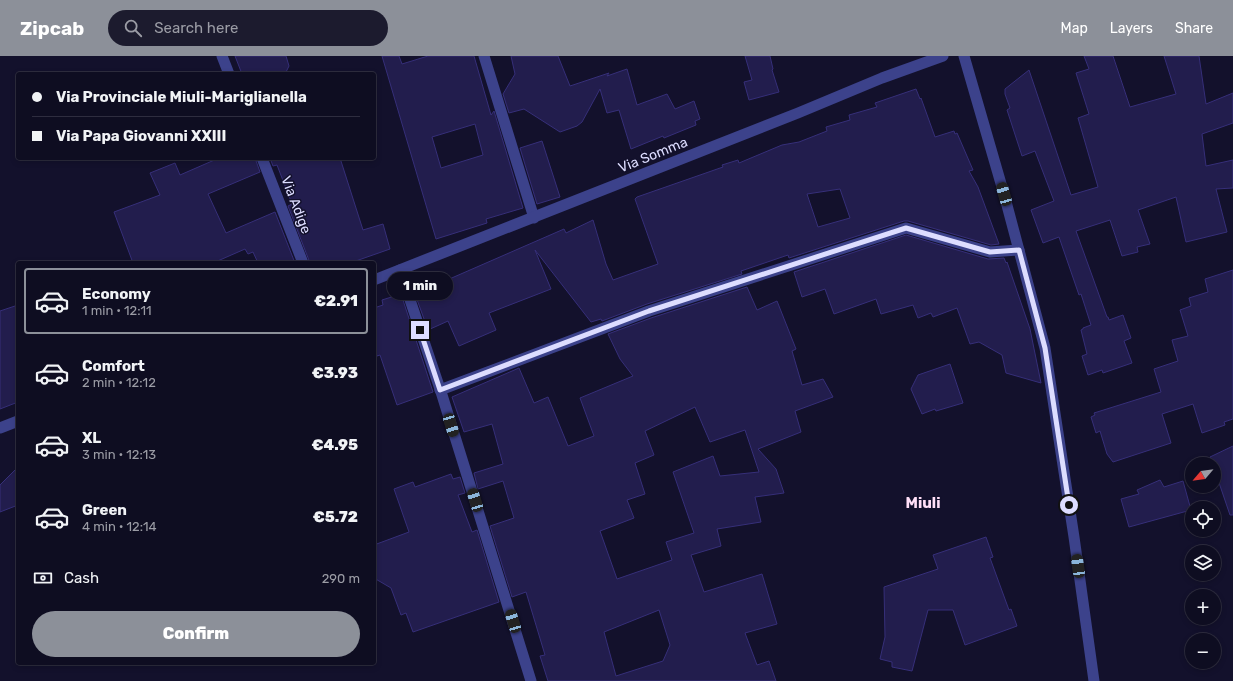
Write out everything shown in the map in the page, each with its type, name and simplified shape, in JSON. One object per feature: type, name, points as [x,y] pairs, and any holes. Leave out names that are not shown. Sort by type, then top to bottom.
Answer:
[{"type":"street","points":[[222,56],[228,72]]},
{"type":"street","points":[[484,56],[534,218]]},
{"type":"street","name":"Via Somma","points":[[376,279],[534,218],[882,78],[943,56]]},
{"type":"street","points":[[964,56],[1004,194],[1045,348],[1094,681]]},
{"type":"street","name":"Via Adige","points":[[263,160],[302,261]]},
{"type":"street","points":[[440,390],[649,311],[906,228],[990,252],[1019,250]]},
{"type":"street","points":[[400,270],[440,390],[532,681]]},
{"type":"street","points":[[0,428],[16,422]]},
{"type":"building","points":[[235,56],[286,56],[289,66],[286,72],[241,72]]},
{"type":"building","points":[[382,56],[399,56],[402,64],[428,56],[474,56],[491,115],[494,111],[523,208],[486,219],[487,223],[436,239]],"holes":[[[475,124],[483,155],[441,168],[432,137]]]},
{"type":"building","points":[[511,56],[558,56],[570,86],[609,73],[607,76],[627,69],[637,105],[667,94],[675,109],[694,101],[700,119],[695,121],[696,125],[631,149],[619,110],[607,113],[600,89],[582,122],[577,126],[560,132],[524,109],[509,113],[503,94],[515,74]]},
{"type":"building","points":[[745,56],[770,56],[772,70],[779,92],[749,100],[744,82],[752,80]]},
{"type":"building","points":[[1084,56],[1113,56],[1130,107],[1176,94],[1164,56],[1199,56],[1206,104],[1233,93],[1233,123],[1202,134],[1206,166],[1233,160],[1233,188],[1216,189],[1227,232],[1186,242],[1176,197],[1138,210],[1150,244],[1137,247],[1138,252],[1122,256],[1110,220],[1076,231],[1107,317],[1109,320],[1123,315],[1131,338],[1124,341],[1132,363],[1103,373],[1102,370],[1088,375],[1082,356],[1087,354],[1081,330],[1091,325],[1059,237],[1043,243],[1031,210],[1054,201],[1035,151],[1022,156],[1007,110],[1010,108],[1005,94],[1005,89],[1029,70],[1071,195],[1098,187],[1078,118],[1089,114],[1076,73],[1089,69]]},
{"type":"building","points":[[916,89],[920,99],[921,98],[935,137],[954,131],[955,134],[957,133],[973,170],[969,171],[978,187],[999,244],[991,245],[904,221],[789,258],[788,255],[741,271],[742,274],[647,304],[602,321],[601,319],[591,322],[535,250],[551,289],[489,313],[496,330],[459,346],[448,321],[428,330],[415,294],[564,229],[566,233],[593,220],[606,264],[613,280],[658,264],[635,199],[637,197],[723,167],[722,165],[738,160],[739,163],[782,145],[799,142],[827,131],[826,127],[850,120],[849,115],[877,107],[875,103]],"holes":[[[840,189],[850,218],[818,227],[807,194]]]},
{"type":"building","points":[[542,141],[560,197],[537,204],[520,148]]},
{"type":"building","points":[[214,160],[256,160],[260,172],[208,194],[226,233],[275,212],[294,261],[257,261],[253,252],[248,254],[245,249],[218,261],[132,261],[114,212],[160,195],[150,173],[175,163],[180,175]]},
{"type":"building","points":[[271,160],[341,160],[363,230],[383,224],[390,249],[356,261],[309,261],[288,206],[292,204],[277,165],[273,166]]},
{"type":"building","points":[[906,235],[988,259],[1004,258],[1006,263],[1007,262],[1030,329],[1041,383],[1006,373],[1002,355],[979,342],[970,344],[957,308],[933,317],[931,313],[918,318],[913,305],[881,314],[876,299],[834,314],[825,289],[802,297],[794,272]]},
{"type":"building","points":[[1233,270],[1233,419],[1224,422],[1225,425],[1202,433],[1193,404],[1162,414],[1171,443],[1113,462],[1107,454],[1100,431],[1096,433],[1091,417],[1095,415],[1094,413],[1161,392],[1154,369],[1178,361],[1172,340],[1188,336],[1180,310],[1191,306],[1189,298],[1208,292],[1205,279]]},
{"type":"building","points":[[747,287],[757,310],[777,301],[796,349],[792,351],[802,385],[823,379],[833,397],[795,411],[801,432],[758,449],[776,469],[784,493],[755,497],[761,522],[717,529],[721,546],[691,555],[704,592],[762,574],[777,624],[745,633],[757,665],[769,661],[776,681],[548,681],[540,656],[545,655],[526,592],[512,597],[490,526],[514,518],[503,481],[478,489],[474,473],[503,464],[492,424],[464,432],[452,397],[519,368],[534,403],[548,397],[568,446],[594,436],[580,398],[633,376],[620,359],[608,334],[651,318]],"holes":[[[695,407],[710,442],[745,430],[759,472],[720,476],[713,456],[673,472],[694,533],[666,542],[672,560],[617,579],[600,531],[634,518],[627,500],[645,494],[635,463],[654,455],[645,431]],[[659,610],[670,645],[663,661],[616,676],[604,632]]]},
{"type":"building","points":[[401,294],[433,392],[397,405],[380,355],[377,356],[376,353],[376,307],[383,305],[382,300]]},
{"type":"building","points":[[16,306],[16,403],[0,409],[0,311]]},
{"type":"building","points":[[950,364],[963,403],[936,411],[935,409],[922,414],[911,389],[918,375]]},
{"type":"building","points":[[1233,446],[1233,515],[1230,515],[1221,489],[1221,457],[1210,457]]},
{"type":"building","points":[[16,469],[16,506],[0,512],[0,485]]},
{"type":"building","points":[[451,474],[453,479],[460,477],[465,493],[458,495],[472,532],[477,530],[499,602],[413,632],[406,613],[401,615],[391,588],[376,579],[376,544],[409,532],[394,489],[413,482],[415,487]]},
{"type":"building","points":[[1160,480],[1164,487],[1183,481],[1185,493],[1189,501],[1185,501],[1185,512],[1129,527],[1121,499],[1139,494],[1137,490]]},
{"type":"building","points":[[986,537],[993,557],[990,558],[1009,610],[1011,609],[1017,626],[965,645],[953,610],[928,610],[912,671],[892,667],[892,662],[880,659],[885,637],[884,587],[938,569],[933,555]]},
{"type":"district","name":"Miuli","points":[[923,503]]},
{"type":"route","points":[[420,330],[440,390],[649,311],[906,228],[990,252],[1019,250],[1045,348],[1069,505]]}]
